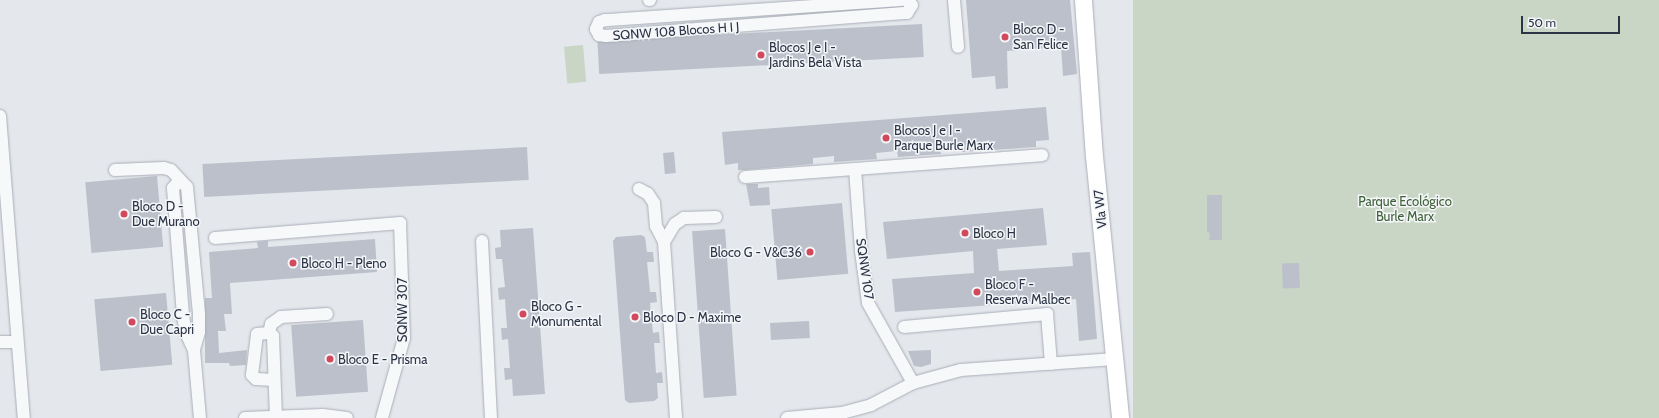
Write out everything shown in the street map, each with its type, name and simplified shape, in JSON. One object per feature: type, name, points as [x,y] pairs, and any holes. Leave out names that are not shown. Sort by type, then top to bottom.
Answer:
[{"type":"main road","name":"Vla W7","points":[[1083,0],[1094,156],[1120,418]]},
{"type":"street","name":"SQNW 108 Blocos H I J","points":[[901,0],[725,6],[605,20],[600,22],[596,29],[599,35],[606,36],[727,28],[907,13],[912,6],[906,0]]},
{"type":"street","points":[[954,0],[958,47]]},
{"type":"street","points":[[725,6],[727,28]]},
{"type":"street","points":[[0,116],[16,342],[24,418]]},
{"type":"street","points":[[744,177],[1042,155]]},
{"type":"street","points":[[115,170],[164,168],[171,170],[187,187],[199,315],[199,332],[194,350],[200,418]]},
{"type":"street","name":"SQNW 107","points":[[855,169],[861,251],[868,303],[893,351],[913,383]]},
{"type":"street","points":[[639,189],[648,194],[654,203],[656,226],[664,242],[676,418]]},
{"type":"street","points":[[664,242],[675,224],[684,218],[716,216]]},
{"type":"street","name":"SQNW 307","points":[[215,238],[400,223],[404,338],[382,418]]},
{"type":"street","points":[[482,241],[491,418]]},
{"type":"street","points":[[269,333],[272,324],[281,317],[327,314]]},
{"type":"street","points":[[904,327],[1047,314],[1051,364]]},
{"type":"street","points":[[269,333],[273,336],[276,417]]},
{"type":"street","points":[[269,333],[256,336],[252,375],[256,379],[274,380]]},
{"type":"street","points":[[0,342],[16,342]]},
{"type":"street","points":[[787,418],[842,413],[871,405],[913,383],[961,370],[1115,359]]},
{"type":"street","points":[[245,418],[323,415],[347,418]]},
{"type":"green space","name":"Parque Ecológico Burle Marx","points":[[1133,0],[1659,0],[1659,418],[1133,418]]},
{"type":"green space","points":[[583,45],[586,82],[567,84],[564,47]]},
{"type":"building","points":[[966,0],[1070,0],[1077,74],[1063,76],[1061,47],[1007,51],[1008,88],[996,89],[995,76],[972,78]]},
{"type":"building","name":"Blocos J e I - Jardins Bela Vista","points":[[922,24],[924,57],[599,74],[597,41]]},
{"type":"building","name":"Blocos J e I - Parque Burle Marx","points":[[1046,107],[1049,140],[1036,141],[1036,147],[962,152],[961,146],[940,148],[941,154],[898,157],[897,151],[876,153],[877,159],[834,162],[834,156],[813,158],[813,164],[745,170],[738,170],[738,163],[725,165],[722,132]]},
{"type":"building","points":[[527,147],[529,180],[204,197],[202,164]]},
{"type":"building","points":[[674,152],[676,173],[665,174],[663,153]]},
{"type":"building","name":"Bloco D - Due Murano","points":[[157,176],[163,247],[91,253],[85,182]]},
{"type":"building","points":[[746,184],[758,184],[758,188],[769,187],[770,205],[750,206]]},
{"type":"building","points":[[1207,195],[1222,195],[1222,240],[1209,240],[1210,233],[1207,232]]},
{"type":"building","name":"Bloco G - V&C36","points":[[842,203],[848,274],[777,280],[771,209]]},
{"type":"building","points":[[1043,208],[1047,245],[997,249],[999,271],[1073,266],[1072,253],[1090,252],[1097,339],[1079,341],[1076,299],[895,312],[892,279],[974,273],[973,251],[887,259],[883,222]]},
{"type":"building","name":"Bloco G - Monumental","points":[[533,228],[545,394],[513,396],[512,379],[505,380],[504,368],[510,368],[508,339],[502,340],[501,328],[507,328],[505,299],[499,300],[498,288],[505,287],[502,259],[496,259],[495,248],[501,247],[500,230]]},
{"type":"building","points":[[725,229],[737,396],[704,398],[692,231]]},
{"type":"building","name":"Bloco D - Maxime","points":[[641,235],[645,237],[647,252],[653,252],[654,262],[647,262],[650,292],[656,292],[657,302],[650,303],[653,333],[659,332],[660,343],[654,343],[656,373],[662,372],[663,383],[657,383],[658,398],[654,401],[629,403],[625,400],[613,241],[616,237]]},
{"type":"building","name":"Bloco H - Pleno","points":[[375,239],[377,272],[230,283],[232,314],[224,314],[226,331],[218,331],[219,353],[247,350],[246,365],[230,366],[229,363],[205,363],[205,298],[212,298],[209,252],[258,248],[257,242],[268,241],[268,247]]},
{"type":"building","points":[[1299,263],[1300,288],[1283,289],[1282,264]]},
{"type":"building","name":"Bloco C - Due Capri","points":[[166,293],[172,365],[101,371],[94,299]]},
{"type":"building","name":"Bloco E - Prisma","points":[[363,320],[368,392],[296,397],[291,325]]},
{"type":"building","points":[[809,321],[810,338],[771,340],[770,323]]},
{"type":"building","points":[[931,350],[931,364],[921,367],[914,366],[908,351]]},
{"type":"place","name":"Bloco D - San Felice","points":[[1005,37]]},
{"type":"place","name":"Blocos J e I - Jardins Bela Vista","points":[[761,55]]},
{"type":"place","name":"Blocos J e I - Parque Burle Marx","points":[[886,138]]},
{"type":"place","name":"Bloco D - Due Murano","points":[[124,214]]},
{"type":"place","name":"Bloco H","points":[[965,233]]},
{"type":"place","name":"Bloco G - V&C36","points":[[810,252]]},
{"type":"place","name":"Bloco H - Pleno","points":[[293,263]]},
{"type":"place","name":"Bloco F - Reserva Malbec","points":[[977,292]]},
{"type":"place","name":"Bloco G - Monumental","points":[[523,314]]},
{"type":"place","name":"Bloco D - Maxime","points":[[635,317]]},
{"type":"place","name":"Bloco C - Due Capri","points":[[132,322]]},
{"type":"place","name":"Bloco E - Prisma","points":[[330,359]]}]
